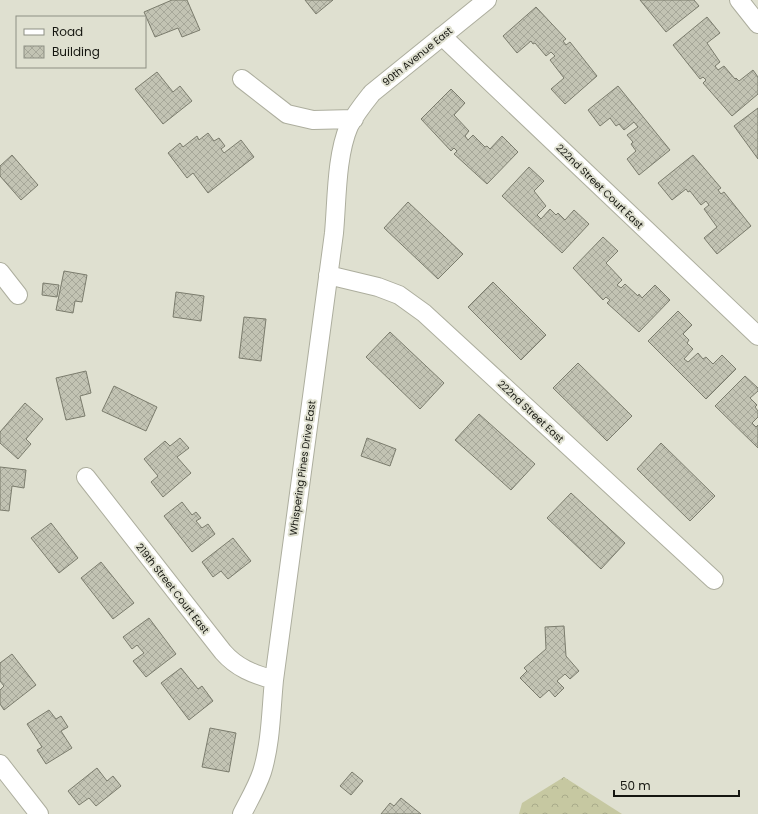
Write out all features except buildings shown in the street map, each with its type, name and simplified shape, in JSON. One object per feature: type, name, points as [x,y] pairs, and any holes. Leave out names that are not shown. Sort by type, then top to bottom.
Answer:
[{"type":"street","name":"90th Avenue East","points":[[354,119],[360,108],[372,93],[487,0]]},
{"type":"street","points":[[739,0],[758,24]]},
{"type":"street","name":"222nd Street Court East","points":[[442,36],[758,336]]},
{"type":"street","points":[[242,79],[287,114],[313,120],[354,119]]},
{"type":"street","name":"Whispering Pines Drive East","points":[[242,814],[256,789],[262,771],[269,732],[274,680],[328,275],[340,164],[350,126],[354,119]]},
{"type":"street","points":[[0,272],[18,295]]},
{"type":"street","name":"222nd Street East","points":[[328,275],[378,286],[399,295],[424,313],[714,580]]},
{"type":"street","name":"219th Street Court East","points":[[86,477],[222,652],[233,664],[249,673],[274,680]]},
{"type":"street","points":[[0,764],[39,814]]},
{"type":"green space","points":[[564,777],[622,814],[519,814],[522,803]]}]
